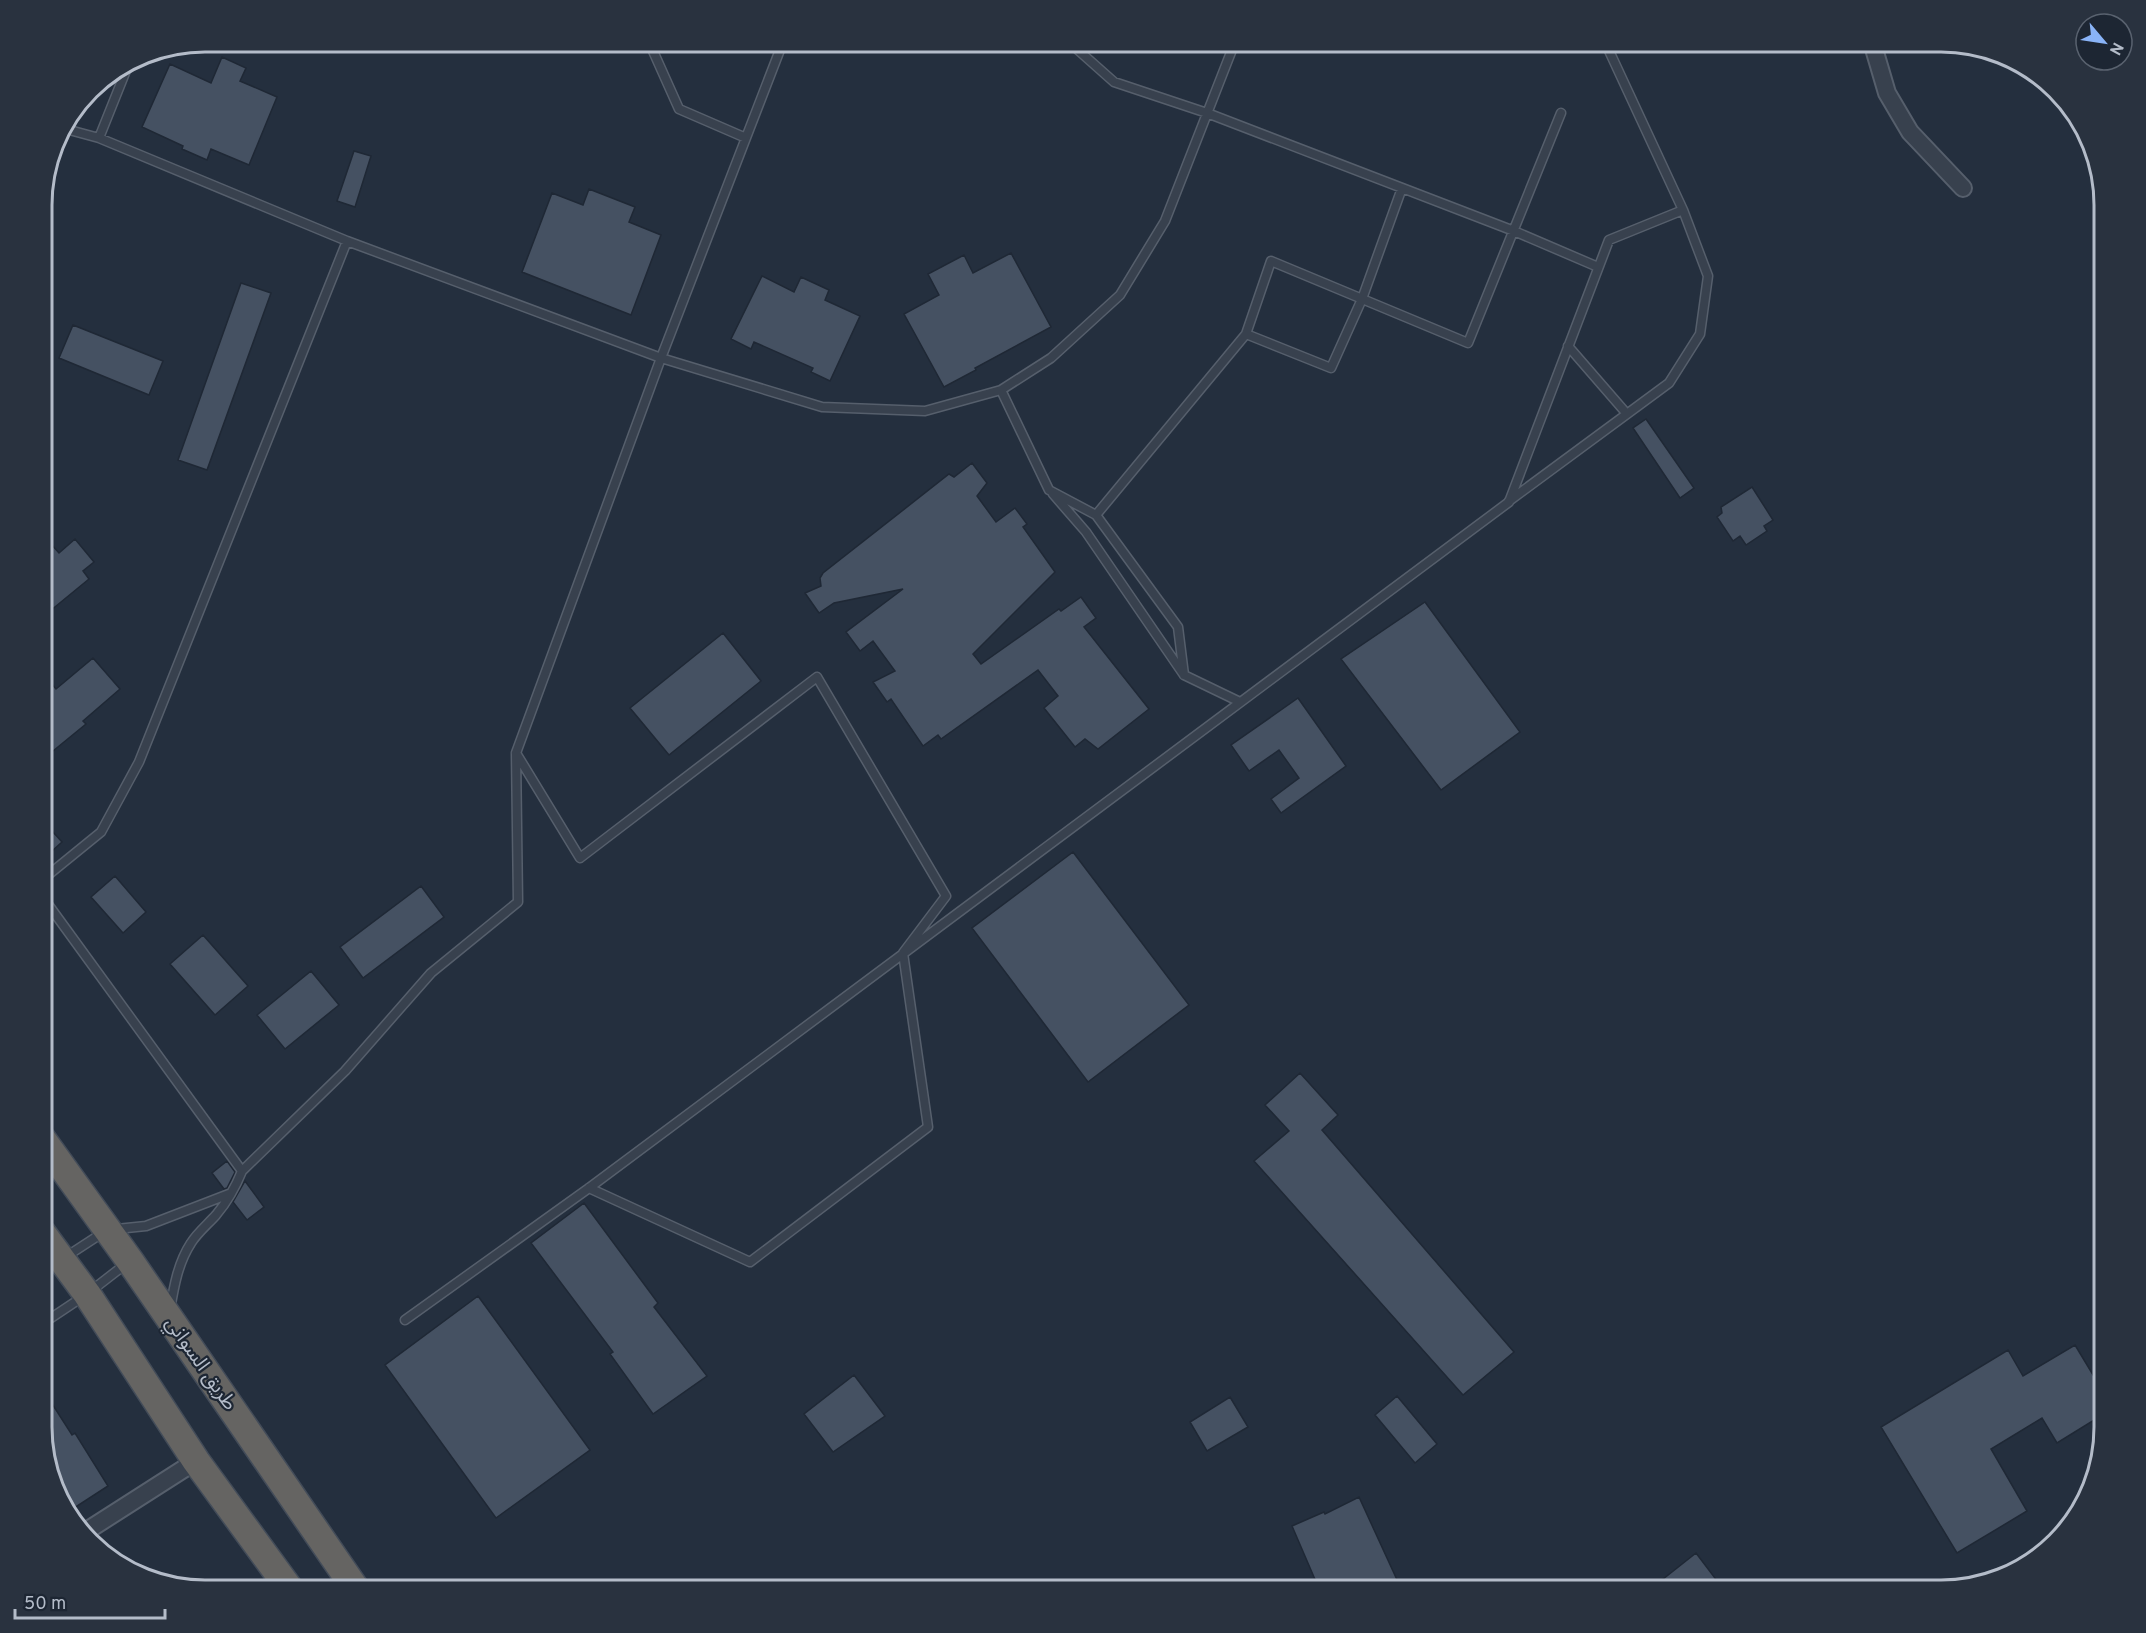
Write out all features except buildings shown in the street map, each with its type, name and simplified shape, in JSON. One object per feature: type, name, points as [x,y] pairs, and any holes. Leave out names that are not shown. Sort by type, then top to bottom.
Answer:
[{"type":"highway","name":"طريق السواني","points":[[53,1154],[130,1261],[349,1580]]},
{"type":"highway","points":[[53,1248],[87,1294],[196,1461],[283,1580]]},
{"type":"street","points":[[1875,52],[1887,93],[1910,132],[1963,188]]},
{"type":"street","points":[[90,1528],[196,1461]]},
{"type":"lane","points":[[1081,52],[1114,82],[1207,113],[1514,231],[1598,267]]},
{"type":"lane","points":[[72,131],[99,138],[347,241],[661,357],[822,407],[925,411],[1001,390],[1051,358],[1120,295],[1165,221],[1231,52]]},
{"type":"lane","points":[[405,1320],[589,1188],[1670,383],[1700,334],[1708,276],[1683,210],[1610,52]]},
{"type":"lane","points":[[654,53],[679,109],[746,138]]},
{"type":"lane","points":[[169,1319],[175,1281],[182,1261],[192,1241],[218,1212],[236,1186],[242,1171],[345,1071],[431,973],[518,902],[516,753],[661,357],[779,53]]},
{"type":"lane","points":[[99,138],[124,76]]},
{"type":"lane","points":[[1096,515],[1246,334],[1271,261],[1468,343],[1561,113]]},
{"type":"lane","points":[[1246,334],[1331,368],[1362,299],[1402,188]]},
{"type":"lane","points":[[1509,502],[1609,240],[1683,210]]},
{"type":"lane","points":[[53,871],[101,831],[139,762],[347,241]]},
{"type":"lane","points":[[1568,346],[1627,414]]},
{"type":"lane","points":[[1001,390],[1049,490],[1086,532],[1184,675],[1240,702]]},
{"type":"lane","points":[[1049,490],[1096,515],[1178,627],[1184,675]]},
{"type":"lane","points":[[516,753],[580,858],[817,677],[946,896],[903,953],[928,1127],[750,1262],[589,1188]]},
{"type":"lane","points":[[53,911],[242,1171]]},
{"type":"lane","points":[[62,1260],[107,1230],[146,1226],[229,1194]]},
{"type":"lane","points":[[53,1317],[130,1261]]}]
